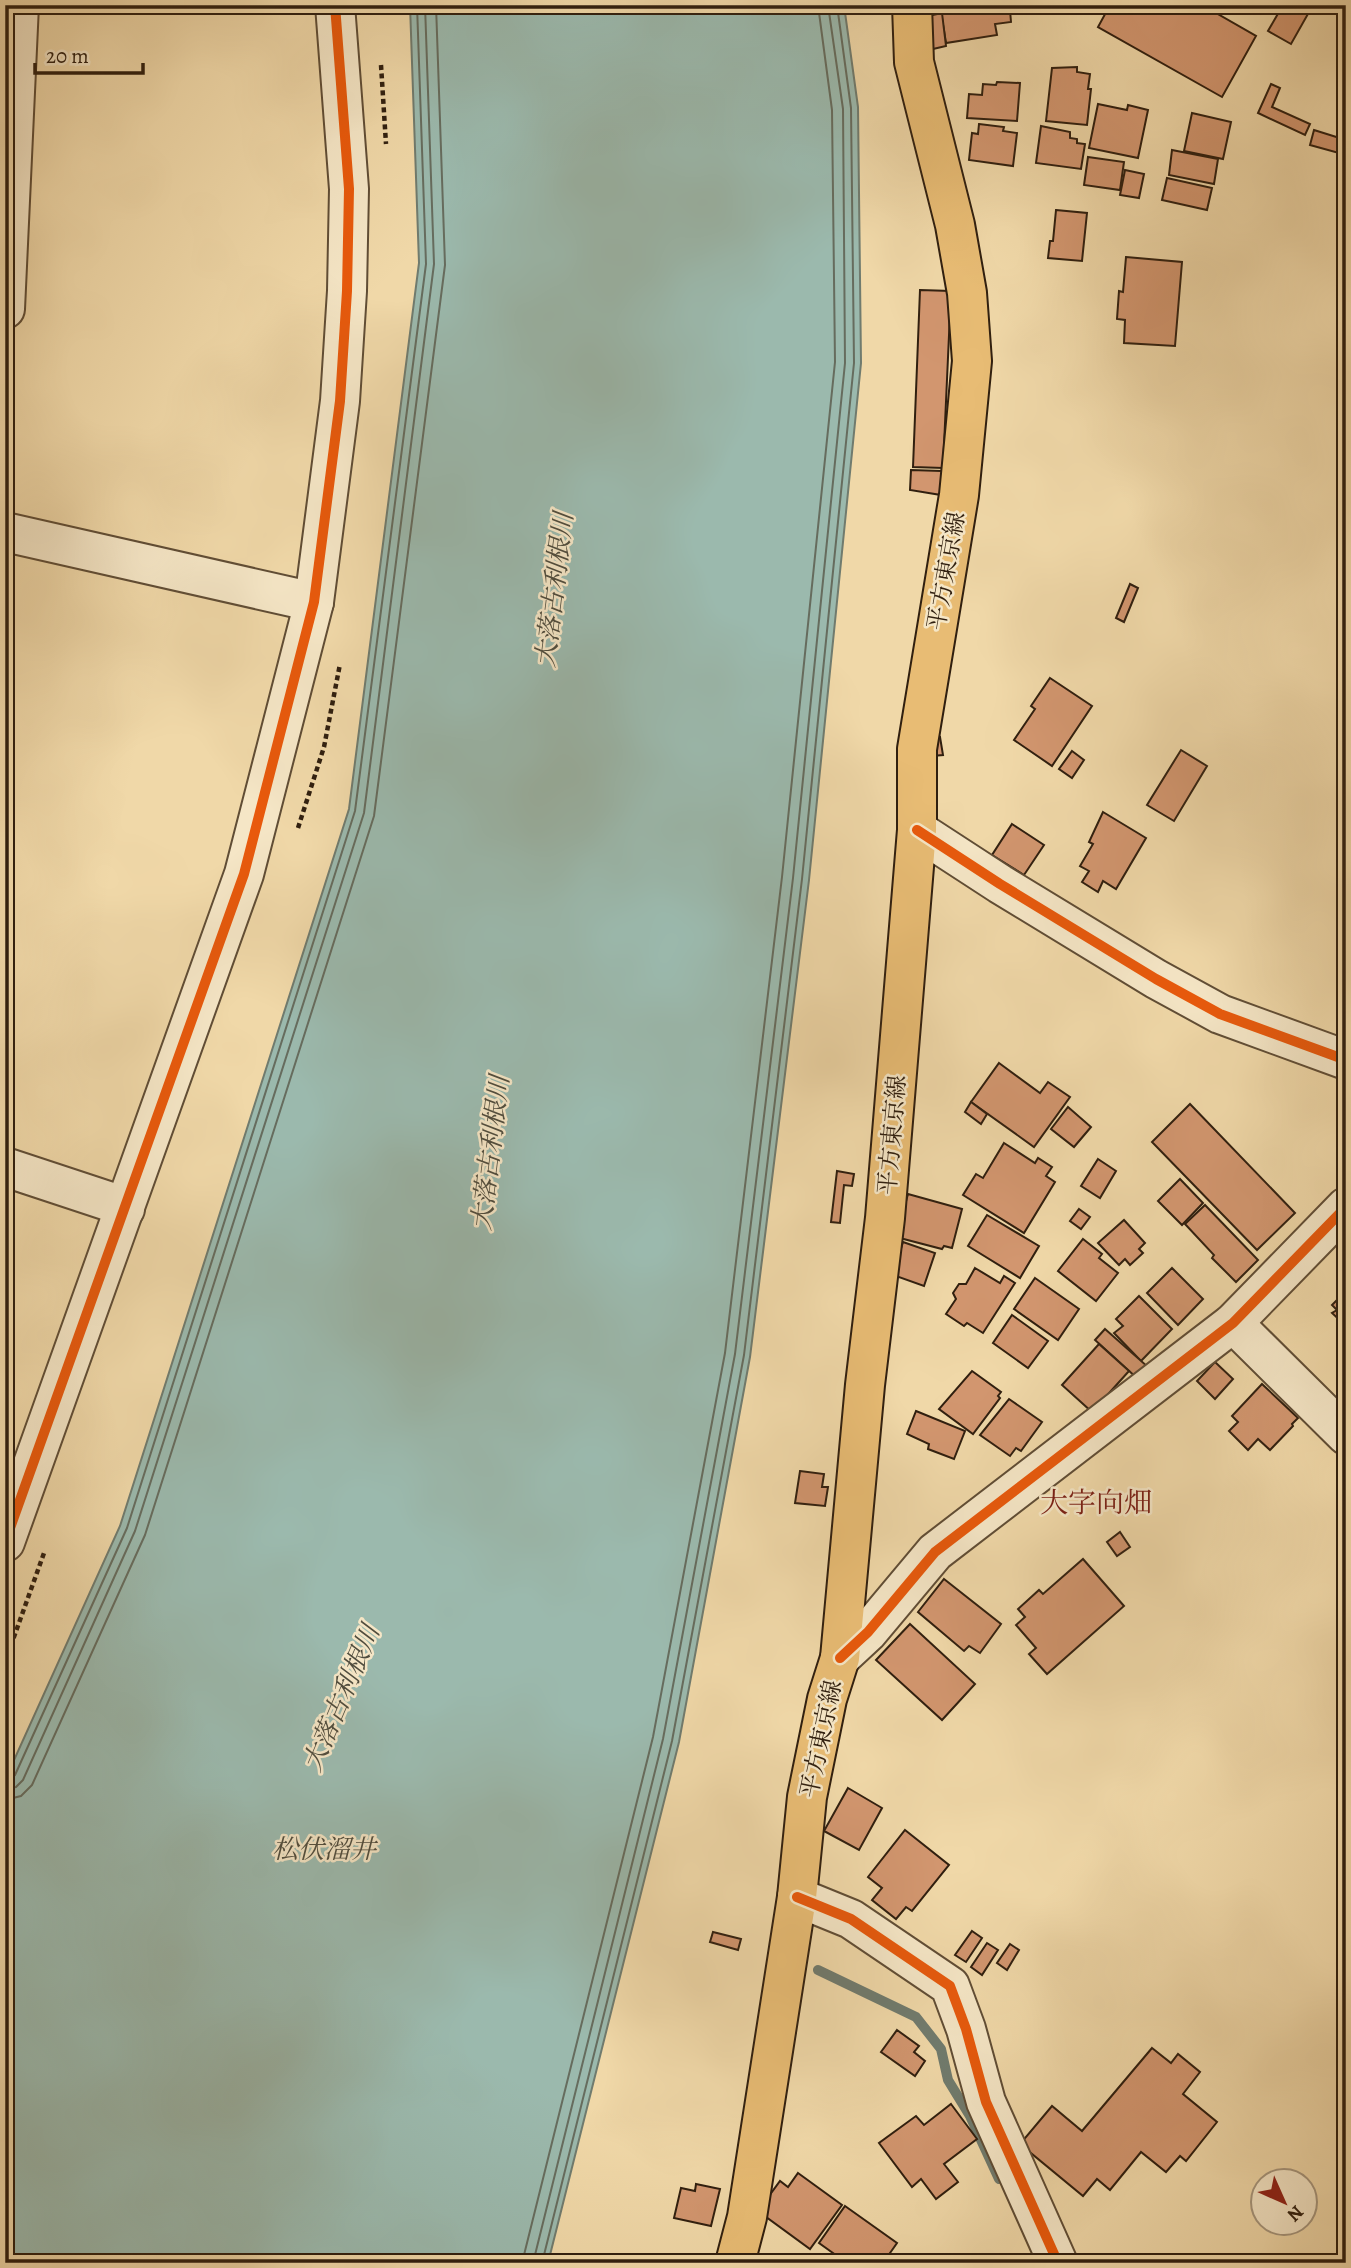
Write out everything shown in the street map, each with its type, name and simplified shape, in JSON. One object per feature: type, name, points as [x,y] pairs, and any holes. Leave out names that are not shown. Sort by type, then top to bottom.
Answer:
[{"type":"main road","name":"平方東京線","points":[[736,2263],[747,2217],[797,1897],[807,1797],[827,1699],[840,1658],[865,1385],[885,1218],[916,830],[918,749],[959,495],[972,361],[967,293],[955,225],[914,62],[912,5]]},
{"type":"street","points":[[5,309],[19,5]]},
{"type":"street","points":[[5,1542],[244,874],[314,602],[340,401],[347,291],[349,189],[335,5]]},
{"type":"street","points":[[5,532],[314,602]]},
{"type":"street","points":[[916,830],[1156,979],[1220,1014],[1346,1060]]},
{"type":"street","points":[[5,1167],[125,1209]]},
{"type":"street","points":[[840,1658],[868,1632],[935,1552],[1233,1323],[1346,1207]]},
{"type":"street","points":[[1233,1323],[1346,1435]]},
{"type":"street","points":[[797,1897],[851,1919],[950,1986],[966,2029],[986,2102],[1058,2263]]},
{"type":"water","name":"松伏溜井","points":[[410,5],[844,5],[858,107],[861,363],[809,880],[750,1357],[679,1742],[548,2263],[5,2263],[5,1780],[120,1526],[349,809],[419,263]]},
{"type":"building","points":[[1001,5],[1002,11],[1010,10],[1011,22],[995,24],[997,35],[946,43],[940,6]]},
{"type":"building","points":[[1110,5],[1202,5],[1256,36],[1222,97],[1098,27]]},
{"type":"building","points":[[1260,5],[1275,5],[1271,12]]},
{"type":"building","points":[[1283,5],[1313,5],[1291,44],[1268,31]]},
{"type":"building","points":[[942,13],[946,46],[933,49],[928,16]]},
{"type":"building","points":[[1077,67],[1077,72],[1090,74],[1087,125],[1046,121],[1052,68]]},
{"type":"building","points":[[997,82],[1020,83],[1017,121],[967,118],[969,94],[982,95],[983,84],[996,85]]},
{"type":"building","points":[[1271,84],[1280,88],[1272,107],[1310,124],[1305,135],[1258,113]]},
{"type":"building","points":[[1098,104],[1127,110],[1128,105],[1148,110],[1138,158],[1089,148]]},
{"type":"building","points":[[1192,113],[1231,122],[1223,159],[1184,151]]},
{"type":"building","points":[[979,124],[1004,127],[1003,131],[1017,133],[1013,166],[969,160],[972,133],[978,134]]},
{"type":"building","points":[[1041,126],[1070,132],[1070,138],[1085,144],[1081,169],[1036,163]]},
{"type":"building","points":[[1314,130],[1346,140],[1346,155],[1310,145]]},
{"type":"building","points":[[1172,150],[1218,159],[1214,184],[1169,175]]},
{"type":"building","points":[[1088,157],[1124,162],[1120,190],[1084,185]]},
{"type":"building","points":[[1125,170],[1144,174],[1139,198],[1120,195]]},
{"type":"building","points":[[1167,178],[1212,188],[1207,210],[1162,200]]},
{"type":"building","points":[[1056,210],[1087,213],[1082,261],[1048,258],[1050,241],[1053,241]]},
{"type":"building","points":[[1126,257],[1182,262],[1175,346],[1124,343],[1125,320],[1117,319]]},
{"type":"building","points":[[920,290],[951,291],[943,468],[913,467]]},
{"type":"building","points":[[911,470],[942,471],[941,495],[910,490]]},
{"type":"building","points":[[1130,584],[1138,588],[1124,622],[1116,618]]},
{"type":"building","points":[[1050,678],[1092,706],[1052,766],[1014,740],[1035,709],[1031,706]]},
{"type":"building","points":[[940,737],[943,755],[932,756],[929,739]]},
{"type":"building","points":[[1181,750],[1207,766],[1174,821],[1147,805]]},
{"type":"building","points":[[1072,751],[1084,760],[1072,778],[1059,769]]},
{"type":"building","points":[[1103,812],[1146,838],[1116,889],[1103,881],[1098,892],[1082,882],[1089,871],[1080,866],[1093,844],[1089,842]]},
{"type":"building","points":[[1012,824],[1044,845],[1024,875],[992,855]]},
{"type":"building","points":[[999,1063],[1040,1093],[1048,1082],[1070,1097],[1034,1147],[971,1102]]},
{"type":"building","points":[[971,1102],[987,1114],[981,1124],[965,1112]]},
{"type":"building","points":[[1190,1104],[1295,1213],[1257,1250],[1152,1142]]},
{"type":"building","points":[[1068,1107],[1091,1127],[1074,1147],[1051,1129]]},
{"type":"building","points":[[1004,1143],[1035,1163],[1038,1158],[1052,1167],[1046,1176],[1055,1182],[1024,1233],[963,1195],[976,1174],[983,1178]]},
{"type":"building","points":[[1098,1159],[1116,1171],[1100,1198],[1081,1186]]},
{"type":"building","points":[[837,1171],[854,1174],[852,1186],[844,1185],[840,1223],[831,1222]]},
{"type":"building","points":[[1180,1179],[1203,1203],[1182,1225],[1158,1201]]},
{"type":"building","points":[[908,1194],[962,1209],[952,1248],[944,1246],[942,1249],[896,1237]]},
{"type":"building","points":[[1205,1205],[1258,1260],[1236,1282],[1212,1258],[1214,1255],[1185,1224]]},
{"type":"building","points":[[1079,1209],[1090,1217],[1081,1229],[1070,1221]]},
{"type":"building","points":[[987,1215],[1039,1246],[1020,1278],[968,1246]]},
{"type":"building","points":[[1124,1220],[1145,1243],[1139,1249],[1143,1253],[1130,1265],[1125,1259],[1119,1265],[1098,1243]]},
{"type":"building","points":[[1083,1239],[1102,1254],[1099,1258],[1118,1273],[1096,1301],[1058,1271]]},
{"type":"building","points":[[903,1242],[935,1253],[924,1286],[893,1275]]},
{"type":"building","points":[[975,1268],[1000,1283],[1004,1276],[1015,1283],[983,1333],[967,1323],[964,1326],[946,1314],[956,1299],[953,1293],[959,1284],[966,1284]]},
{"type":"building","points":[[1172,1268],[1203,1299],[1178,1325],[1147,1293]]},
{"type":"building","points":[[1035,1278],[1079,1309],[1058,1340],[1014,1309]]},
{"type":"building","points":[[1346,1291],[1346,1333],[1342,1328],[1345,1325],[1332,1313],[1337,1310],[1332,1305]]},
{"type":"building","points":[[1139,1296],[1172,1329],[1141,1361],[1114,1333],[1123,1326],[1116,1319]]},
{"type":"building","points":[[1012,1315],[1048,1341],[1028,1368],[993,1343]]},
{"type":"building","points":[[1105,1329],[1148,1367],[1138,1379],[1095,1340]]},
{"type":"building","points":[[1099,1344],[1129,1371],[1092,1412],[1062,1385]]},
{"type":"building","points":[[1215,1362],[1233,1379],[1215,1399],[1197,1381]]},
{"type":"building","points":[[972,1371],[1001,1392],[998,1396],[1000,1398],[973,1434],[939,1409]]},
{"type":"building","points":[[1262,1384],[1298,1418],[1270,1450],[1258,1439],[1248,1450],[1229,1431],[1238,1422],[1232,1416]]},
{"type":"building","points":[[1009,1399],[1042,1422],[1021,1451],[1016,1448],[1010,1456],[980,1435]]},
{"type":"building","points":[[916,1411],[965,1431],[954,1459],[928,1449],[929,1444],[907,1434]]},
{"type":"building","points":[[800,1471],[824,1474],[822,1487],[828,1487],[825,1506],[795,1503]]},
{"type":"building","points":[[1120,1532],[1130,1547],[1117,1556],[1107,1542]]},
{"type":"building","points":[[1083,1559],[1124,1606],[1047,1674],[1029,1654],[1036,1648],[1016,1625],[1025,1617],[1018,1609],[1039,1590],[1043,1594]]},
{"type":"building","points":[[944,1579],[1001,1624],[980,1653],[969,1646],[964,1651],[918,1612]]},
{"type":"building","points":[[910,1624],[975,1684],[942,1720],[876,1660]]},
{"type":"building","points":[[848,1788],[882,1808],[859,1850],[824,1831]]},
{"type":"building","points":[[905,1830],[949,1865],[912,1911],[906,1907],[896,1919],[872,1900],[882,1888],[868,1877]]},
{"type":"building","points":[[972,1931],[982,1938],[966,1962],[955,1955]]},
{"type":"building","points":[[713,1932],[741,1939],[738,1950],[710,1942]]},
{"type":"building","points":[[987,1943],[998,1950],[982,1975],[971,1967]]},
{"type":"building","points":[[1010,1944],[1019,1950],[1007,1970],[997,1963]]},
{"type":"building","points":[[897,2030],[919,2046],[914,2052],[925,2061],[915,2076],[881,2052]]},
{"type":"building","points":[[1152,2048],[1171,2063],[1178,2054],[1200,2072],[1183,2094],[1217,2122],[1186,2161],[1180,2156],[1166,2172],[1141,2152],[1110,2190],[1097,2179],[1083,2196],[1020,2144],[1052,2106],[1082,2131]]},
{"type":"building","points":[[951,2104],[977,2139],[944,2164],[958,2182],[936,2199],[921,2179],[912,2187],[879,2143],[916,2116],[924,2125]]},
{"type":"building","points":[[798,2173],[842,2205],[810,2249],[758,2211],[780,2181],[788,2187]]},
{"type":"building","points":[[696,2184],[720,2189],[711,2226],[674,2218],[681,2188],[695,2191]]},
{"type":"building","points":[[845,2206],[897,2243],[883,2263],[847,2263],[819,2243]]},
{"type":"waterway","points":[[818,1970],[916,2017],[941,2049],[948,2080],[970,2116],[999,2179]]},
{"type":"cycle path","points":[[5,1542],[244,874],[314,602],[340,401],[347,291],[349,189],[335,5]]},
{"type":"cycle path","points":[[917,830],[1156,979],[1220,1014],[1346,1060]]},
{"type":"cycle path","points":[[840,1658],[868,1632],[935,1552],[1233,1323],[1346,1207]]},
{"type":"cycle path","points":[[797,1897],[851,1919],[950,1986],[966,2029],[986,2102],[1058,2263]]},
{"type":"district","name":"大字向畑","points":[[1096,1502]]},
{"type":"water label","name":"大落古利根川","points":[[554,590]]},
{"type":"water label","name":"大落古利根川","points":[[490,1153]]},
{"type":"water label","name":"大落古利根川","points":[[341,1698]]}]
